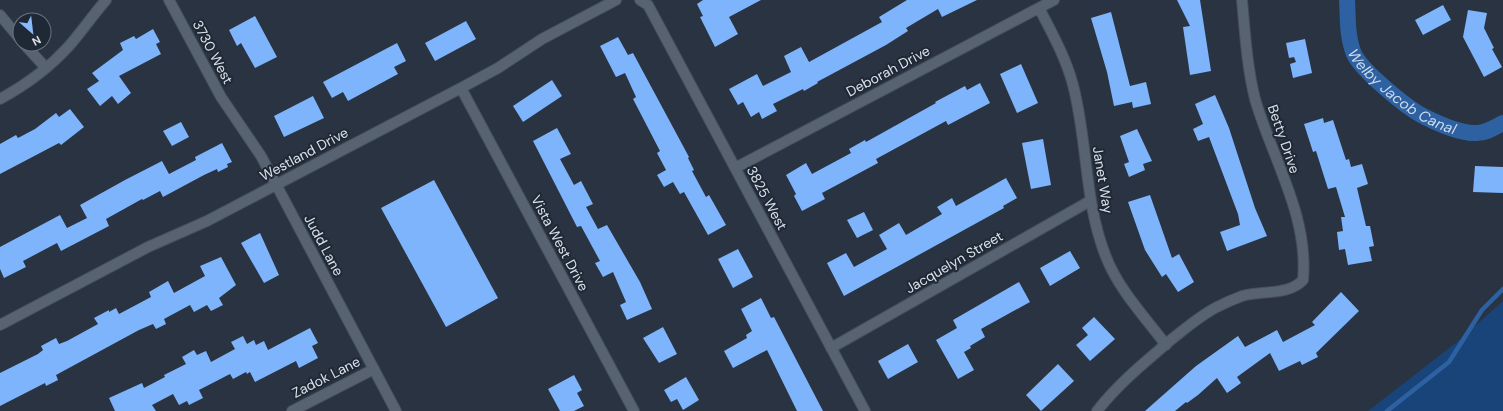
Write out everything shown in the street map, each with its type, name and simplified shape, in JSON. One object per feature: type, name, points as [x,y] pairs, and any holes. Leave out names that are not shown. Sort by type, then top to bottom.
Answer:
[{"type":"street","points":[[0,99],[29,81],[46,68],[69,46],[106,0]]},
{"type":"street","name":"3730 West","points":[[168,0],[220,97]]},
{"type":"street","name":"Westland Drive","points":[[0,325],[148,247],[207,221],[461,88],[498,68],[542,39],[616,0]]},
{"type":"street","name":"3825 West","points":[[640,0],[648,5],[865,411]]},
{"type":"street","name":"Deborah Drive","points":[[735,168],[1054,0]]},
{"type":"street","name":"Betty Drive","points":[[1166,345],[1193,322],[1222,305],[1242,296],[1265,291],[1292,289],[1302,280],[1303,244],[1294,210],[1256,101],[1251,80],[1242,0]]},
{"type":"street","name":"Janet Way","points":[[1040,8],[1064,58],[1073,85],[1090,201],[1097,232],[1110,265],[1120,284],[1166,345]]},
{"type":"street","points":[[0,15],[12,29]]},
{"type":"street","points":[[31,52],[46,68]]},
{"type":"street","name":"Vista West Drive","points":[[461,88],[634,411]]},
{"type":"street","name":"Judd Lane","points":[[220,97],[257,151],[396,411]]},
{"type":"street","name":"Jacquelyn Street","points":[[831,348],[1090,201]]},
{"type":"street","points":[[1097,411],[1110,394],[1136,369],[1166,345]]},
{"type":"street","name":"Zadok Lane","points":[[292,411],[374,368]]},
{"type":"shaded area","points":[[1503,301],[1503,411],[1368,411],[1457,342]]},
{"type":"building","points":[[703,0],[761,0],[729,17],[738,34],[715,47],[700,17],[703,16],[697,4]]},
{"type":"building","points":[[907,0],[977,0],[942,17],[938,9],[906,28],[908,31],[886,45],[817,82],[818,83],[804,91],[803,89],[773,104],[777,111],[762,119],[759,112],[751,117],[743,102],[738,105],[729,89],[757,74],[763,86],[791,72],[784,56],[801,47],[809,62],[882,22],[879,17]]},
{"type":"building","points":[[1177,0],[1200,0],[1211,71],[1190,75],[1183,27],[1190,26]]},
{"type":"building","points":[[1443,5],[1451,20],[1423,35],[1415,20]]},
{"type":"building","points":[[1468,10],[1487,13],[1484,28],[1494,48],[1492,49],[1502,67],[1484,77],[1463,37]]},
{"type":"building","points":[[1111,12],[1130,86],[1146,82],[1151,104],[1133,108],[1132,102],[1114,106],[1107,72],[1091,18]]},
{"type":"building","points":[[255,16],[277,57],[255,68],[241,43],[237,46],[229,30]]},
{"type":"building","points":[[466,21],[476,39],[435,61],[425,43]]},
{"type":"building","points":[[153,29],[160,42],[156,44],[161,54],[119,76],[131,93],[118,104],[112,96],[100,106],[87,89],[99,81],[92,73],[123,50],[120,43],[134,36],[136,39]]},
{"type":"building","points":[[618,37],[628,55],[633,53],[689,157],[688,158],[694,170],[692,171],[706,197],[709,195],[726,225],[708,235],[684,192],[680,194],[673,182],[664,187],[657,175],[666,170],[657,153],[660,151],[633,99],[636,97],[625,73],[616,77],[600,46]]},
{"type":"building","points":[[1305,39],[1312,73],[1293,78],[1290,64],[1296,62],[1294,57],[1289,58],[1286,43]]},
{"type":"building","points":[[397,43],[406,61],[394,67],[398,74],[348,101],[343,92],[332,98],[323,82]]},
{"type":"building","points":[[1021,64],[1038,103],[1017,113],[1000,74]]},
{"type":"building","points":[[552,80],[562,96],[523,122],[513,106]]},
{"type":"building","points":[[980,83],[990,103],[948,125],[946,121],[876,159],[878,163],[822,193],[825,199],[802,211],[794,196],[796,194],[786,175],[806,163],[812,174],[851,153],[849,149],[865,140],[866,142],[936,103],[935,102],[965,86],[967,90]]},
{"type":"building","points":[[1215,95],[1229,128],[1255,208],[1267,236],[1227,251],[1220,232],[1240,225],[1238,214],[1209,137],[1198,141],[1193,129],[1203,124],[1195,104]]},
{"type":"building","points":[[313,96],[324,118],[284,137],[274,116]]},
{"type":"building","points":[[70,109],[84,127],[61,145],[59,143],[0,174],[0,144],[16,135],[18,138],[35,129],[56,113],[59,117]]},
{"type":"building","points":[[1323,118],[1324,123],[1333,120],[1346,160],[1349,159],[1351,167],[1362,164],[1368,184],[1357,188],[1366,226],[1370,226],[1374,246],[1369,247],[1372,261],[1348,265],[1345,249],[1339,250],[1337,232],[1343,231],[1341,217],[1345,217],[1336,187],[1328,189],[1316,151],[1313,152],[1304,124]]},
{"type":"building","points":[[181,122],[189,137],[172,146],[163,131]]},
{"type":"building","points":[[557,128],[571,154],[560,159],[574,185],[581,181],[593,204],[586,207],[598,229],[607,225],[640,282],[652,309],[627,320],[620,305],[626,302],[613,272],[603,277],[595,263],[600,261],[581,226],[577,227],[533,141]]},
{"type":"building","points":[[1137,129],[1152,161],[1143,164],[1145,170],[1129,177],[1124,164],[1129,162],[1120,136]]},
{"type":"building","points":[[1043,139],[1051,185],[1031,189],[1022,143]]},
{"type":"building","points":[[222,143],[232,162],[227,164],[228,167],[218,172],[217,169],[204,175],[163,197],[160,191],[143,200],[142,199],[106,219],[109,226],[61,251],[57,243],[23,261],[26,267],[4,278],[0,269],[0,247],[60,215],[67,228],[87,218],[80,205],[125,180],[162,161],[169,174],[196,160],[195,157]]},
{"type":"building","points":[[1475,166],[1503,167],[1503,193],[1473,192]]},
{"type":"building","points":[[1006,178],[1017,198],[1003,206],[1004,208],[844,296],[827,263],[846,253],[854,267],[887,249],[879,235],[899,223],[906,235],[942,214],[937,207],[952,198],[956,206]]},
{"type":"building","points":[[434,180],[498,298],[446,327],[381,208]]},
{"type":"building","points":[[1150,195],[1172,258],[1179,254],[1194,282],[1178,292],[1166,274],[1162,277],[1145,250],[1128,202]]},
{"type":"building","points":[[864,212],[873,230],[857,238],[847,220]]},
{"type":"building","points":[[260,233],[279,275],[264,283],[241,243]]},
{"type":"building","points":[[738,249],[753,277],[733,288],[718,259]]},
{"type":"building","points":[[1070,251],[1080,268],[1050,286],[1040,268]]},
{"type":"building","points":[[221,257],[236,285],[219,298],[223,305],[211,311],[207,305],[194,312],[190,305],[164,319],[166,324],[156,329],[153,324],[139,330],[56,375],[58,380],[46,386],[45,383],[0,406],[0,373],[38,354],[43,350],[41,346],[56,338],[59,344],[98,324],[94,318],[109,310],[109,312],[116,308],[119,314],[151,297],[149,292],[168,281],[174,293],[205,276],[200,266]]},
{"type":"building","points":[[1019,282],[1030,302],[981,329],[985,337],[970,346],[971,348],[964,352],[974,370],[958,379],[936,340],[957,328],[953,320]]},
{"type":"building","points":[[1341,292],[1359,311],[1316,353],[1318,357],[1302,365],[1300,361],[1279,371],[1270,353],[1237,377],[1241,383],[1227,393],[1217,378],[1198,395],[1175,411],[1145,411],[1196,366],[1238,336],[1245,347],[1277,330],[1283,342],[1315,325],[1312,322]]},
{"type":"building","points":[[761,298],[771,318],[774,317],[823,411],[797,411],[767,350],[733,368],[724,351],[747,338],[746,335],[752,331],[741,309]]},
{"type":"building","points":[[1094,317],[1115,339],[1090,361],[1076,345],[1088,335],[1082,328]]},
{"type":"building","points":[[663,327],[677,354],[659,363],[643,338]]},
{"type":"building","points":[[310,328],[318,343],[312,346],[318,358],[299,368],[296,361],[255,382],[250,372],[247,374],[246,372],[233,379],[230,374],[199,390],[203,398],[189,405],[187,401],[179,405],[173,394],[152,405],[156,411],[115,411],[109,398],[142,383],[144,388],[165,377],[164,375],[186,364],[182,357],[194,350],[197,355],[206,351],[211,362],[235,349],[231,342],[243,336],[247,344],[254,340],[256,345],[264,341],[268,350]]},
{"type":"building","points":[[908,344],[918,362],[888,379],[878,361]]},
{"type":"building","points":[[1058,364],[1074,381],[1041,411],[1026,395]]},
{"type":"building","points":[[574,375],[582,390],[577,393],[584,406],[574,411],[560,411],[548,389]]},
{"type":"building","points":[[686,377],[699,400],[683,410],[677,399],[671,402],[664,390]]},
{"type":"waterway","name":"Welby Jacob Canal","points":[[1347,0],[1349,34],[1354,54],[1366,70],[1397,98],[1417,113],[1443,125],[1464,132],[1484,132],[1503,123]]},
{"type":"waterway","points":[[1387,411],[1449,362],[1482,310],[1503,289]]}]
